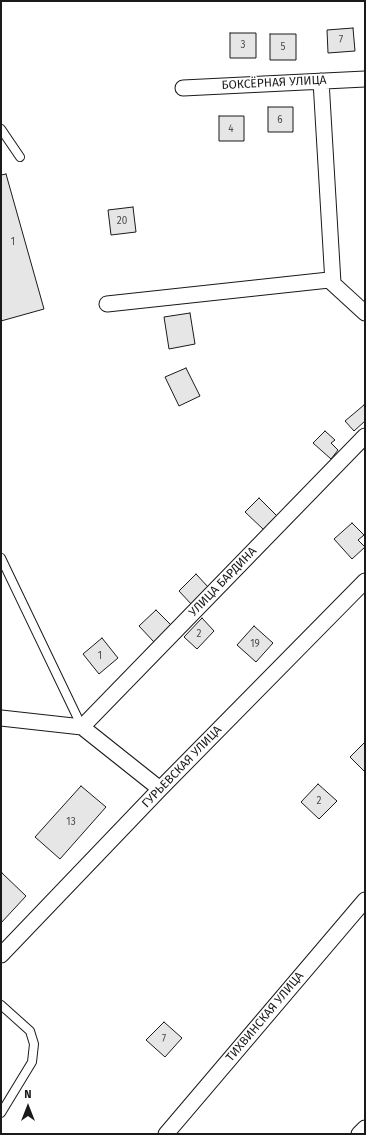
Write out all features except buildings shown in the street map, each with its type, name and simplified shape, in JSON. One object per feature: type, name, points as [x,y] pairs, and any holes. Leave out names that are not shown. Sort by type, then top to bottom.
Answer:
[{"type":"street","name":"БОКСЁРНАЯ УЛИЦА","points":[[183,88],[365,79]]},
{"type":"street","points":[[321,81],[333,283]]},
{"type":"street","points":[[107,304],[329,280],[365,312]]},
{"type":"street","name":"УЛИЦА БАРДИНА","points":[[82,727],[365,436]]},
{"type":"street","name":"ГУРЬЕВСКАЯ УЛИЦА","points":[[1,955],[160,790],[362,589]]},
{"type":"street","points":[[1,718],[82,727],[160,790]]},
{"type":"street","name":"ТИХВИНСКАЯ УЛИЦА","points":[[166,1134],[365,900]]},
{"type":"street","points":[[359,1134],[365,1128]]},
{"type":"lane","points":[[1,129],[20,157]]},
{"type":"lane","points":[[1,558],[82,727]]},
{"type":"lane","points":[[1,1005],[30,1031],[34,1044],[32,1062],[1,1113]]}]
